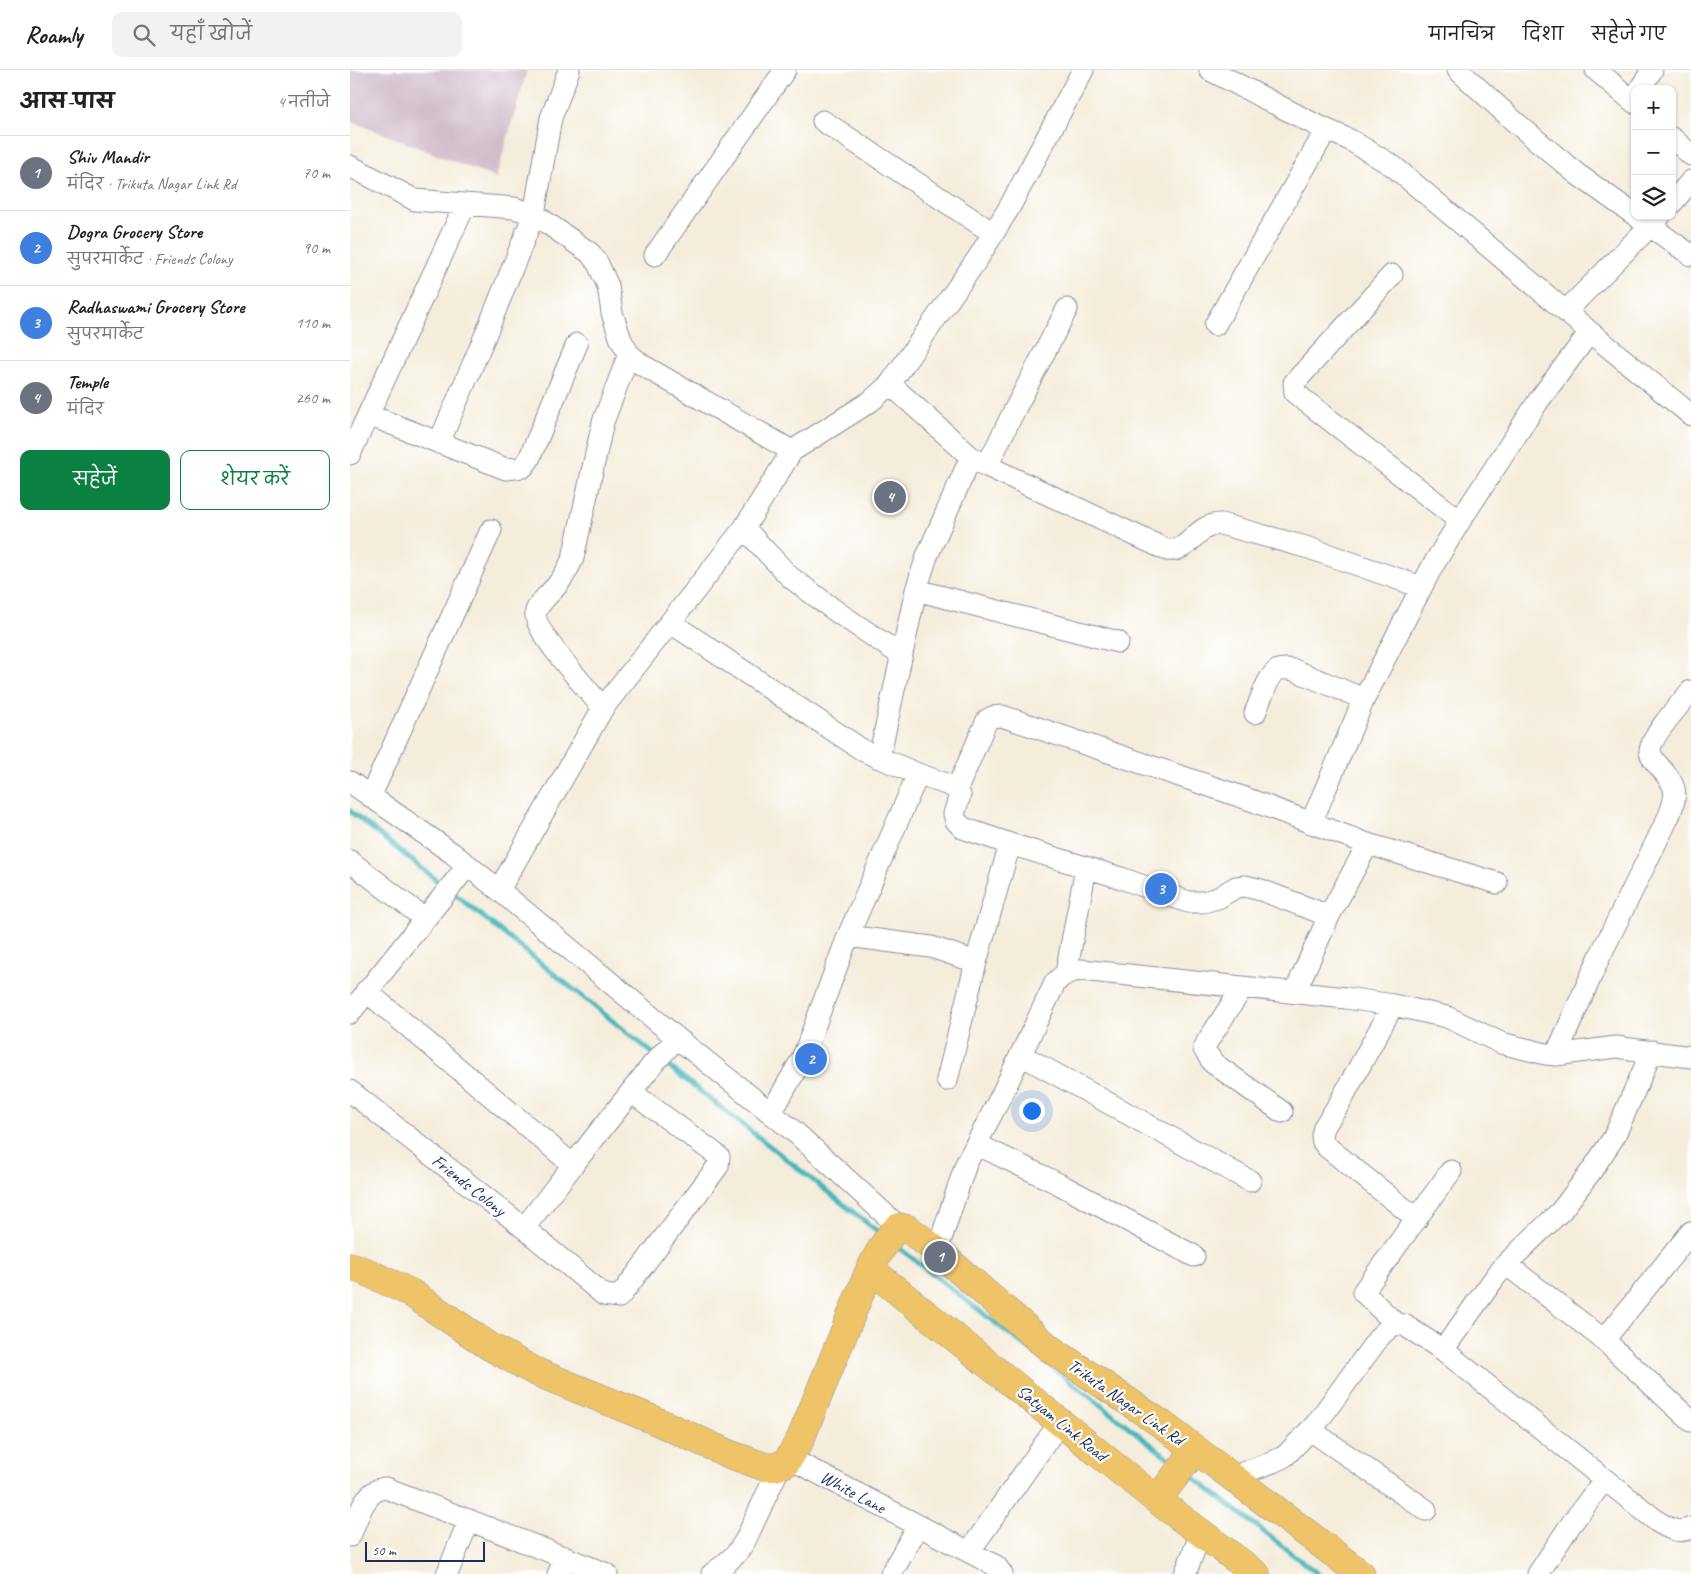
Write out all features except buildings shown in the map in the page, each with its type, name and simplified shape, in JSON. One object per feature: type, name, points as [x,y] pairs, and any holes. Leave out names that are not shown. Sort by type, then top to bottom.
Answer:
[{"type":"main road","name":"Trikuta Nagar Link Rd","points":[[896,1229],[908,1228],[1049,1348],[1163,1425],[1191,1456],[1232,1477],[1361,1574]]},
{"type":"main road","points":[[350,1266],[411,1293],[489,1346],[534,1371],[637,1412],[729,1454],[765,1467],[784,1462],[804,1431],[873,1263],[896,1229]]},
{"type":"main road","name":"Satyam Link Road","points":[[873,1263],[1060,1422],[1162,1494],[1201,1532],[1256,1574]]},
{"type":"main road","points":[[1162,1494],[1191,1456]]},
{"type":"street","points":[[439,442],[485,336],[534,214],[551,118],[569,70]]},
{"type":"street","points":[[655,255],[785,70]]},
{"type":"street","points":[[499,890],[603,708],[744,528],[792,451],[871,401],[890,384],[993,233],[1084,70]]},
{"type":"street","points":[[1210,70],[1326,130],[1350,140],[1393,166],[1691,415]]},
{"type":"street","points":[[1458,70],[1514,122],[1577,174],[1631,208]]},
{"type":"street","points":[[1596,70],[1631,95]]},
{"type":"street","points":[[1643,85],[1652,70]]},
{"type":"street","points":[[823,121],[993,233]]},
{"type":"street","points":[[1215,325],[1326,130]]},
{"type":"street","points":[[1676,142],[1691,155]]},
{"type":"street","points":[[350,166],[415,200],[514,208],[534,214],[590,253],[598,264],[608,286],[612,313],[621,340],[629,354],[642,364],[792,451]]},
{"type":"street","points":[[1676,198],[1691,181]]},
{"type":"street","points":[[350,454],[465,205]]},
{"type":"street","points":[[1566,311],[1644,220]]},
{"type":"street","points":[[1648,220],[1691,255]]},
{"type":"street","points":[[1392,275],[1294,383],[1295,393],[1460,521]]},
{"type":"street","points":[[879,758],[916,590],[927,556],[979,462],[1015,409],[1067,310]]},
{"type":"street","points":[[1312,822],[1364,699],[1421,587],[1460,521],[1539,400],[1590,332]]},
{"type":"street","points":[[369,414],[506,469],[523,467],[530,459],[577,344]]},
{"type":"street","points":[[603,708],[545,638],[536,613],[540,604],[566,572],[573,558],[603,422],[629,354]]},
{"type":"street","points":[[890,384],[979,462],[1167,550],[1178,550],[1204,528],[1212,524],[1221,524],[1309,548],[1421,587]]},
{"type":"street","points":[[744,528],[790,577],[824,603],[901,655]]},
{"type":"street","points":[[371,795],[491,530]]},
{"type":"street","points":[[916,590],[1118,642]]},
{"type":"street","points":[[671,623],[864,751],[918,774],[949,784],[957,789],[960,795],[954,814],[956,821],[963,828],[1121,878],[1188,902],[1203,902],[1218,898],[1236,887],[1245,886],[1261,890],[1329,916]]},
{"type":"street","points":[[1255,713],[1272,675],[1278,670],[1285,669],[1294,670],[1364,699]]},
{"type":"street","points":[[1556,1055],[1599,958],[1676,799],[1676,791],[1673,784],[1654,761],[1650,751],[1658,734],[1691,691]]},
{"type":"street","points":[[957,789],[987,720],[992,717],[1002,716],[1245,798],[1368,844],[1498,884]]},
{"type":"street","points":[[771,1113],[803,1057],[848,936],[918,774]]},
{"type":"street","points":[[350,782],[371,795],[461,872],[499,890],[665,1051],[771,1113],[796,1133],[896,1229]]},
{"type":"street","points":[[947,1080],[976,962],[1010,844]]},
{"type":"street","points":[[1295,992],[1329,916],[1368,844]]},
{"type":"street","points":[[350,861],[425,919]]},
{"type":"street","points":[[1066,974],[1086,868]]},
{"type":"street","points":[[350,1013],[461,872]]},
{"type":"street","points":[[848,936],[931,947],[976,962]]},
{"type":"street","points":[[937,1251],[966,1164],[1055,983],[1062,975],[1081,970],[1295,992],[1393,1005],[1448,1017],[1501,1043],[1546,1054],[1556,1055],[1616,1047],[1691,1057]]},
{"type":"street","points":[[1243,987],[1204,1049],[1213,1063],[1282,1112]]},
{"type":"street","points":[[366,991],[573,1165]]},
{"type":"street","points":[[1393,1005],[1339,1104],[1324,1127],[1322,1135],[1323,1142],[1327,1147],[1418,1219]]},
{"type":"street","name":"Friends Colony","points":[[350,1091],[524,1228],[665,1051]]},
{"type":"street","points":[[1443,1350],[1506,1264],[1561,1211],[1592,1170],[1614,1137],[1652,1051]]},
{"type":"street","points":[[1021,1055],[1250,1181]]},
{"type":"street","points":[[524,1228],[604,1295],[618,1297],[624,1292],[718,1166],[719,1157],[631,1092]]},
{"type":"street","points":[[976,1144],[1059,1184],[1194,1256]]},
{"type":"street","points":[[1396,1324],[1363,1292],[1452,1171]]},
{"type":"street","points":[[1604,1340],[1691,1232]]},
{"type":"street","points":[[1506,1264],[1604,1340],[1691,1421]]},
{"type":"street","points":[[1232,1477],[1285,1456],[1316,1424],[1380,1336],[1396,1324],[1404,1325],[1443,1350],[1526,1415],[1604,1480],[1668,1528],[1684,1532],[1691,1528]]},
{"type":"street","points":[[969,1552],[1060,1422]]},
{"type":"street","points":[[1316,1424],[1315,1429],[1319,1436],[1426,1510]]},
{"type":"street","points":[[712,1574],[736,1554],[745,1542],[784,1462]]},
{"type":"street","name":"White Lane","points":[[784,1462],[969,1552],[996,1566],[1002,1574]]},
{"type":"street","points":[[1538,1574],[1569,1527],[1604,1480]]},
{"type":"street","points":[[350,1536],[368,1498],[377,1489],[386,1488],[469,1520],[562,1565],[607,1574]]},
{"type":"street","points":[[448,1574],[469,1520]]},
{"type":"street","points":[[891,1574],[918,1526]]},
{"type":"street","points":[[1185,1574],[1201,1532]]},
{"type":"shaded area","points":[[350,70],[527,70],[496,178],[350,121]]},
{"type":"waterway","points":[[350,811],[445,887]]},
{"type":"waterway","points":[[452,892],[654,1054]]},
{"type":"waterway","points":[[662,1061],[881,1234]]},
{"type":"waterway","points":[[894,1244],[1035,1354]]},
{"type":"waterway","points":[[1044,1361],[1175,1463]]},
{"type":"waterway","points":[[1188,1473],[1318,1574]]},
{"type":"place","name":"Temple","points":[[890,497]]},
{"type":"place","name":"Radhaswami Grocery Store","points":[[1161,889]]},
{"type":"place","name":"Dogra Grocery Store","points":[[811,1059]]},
{"type":"place","name":"Shiv Mandir","points":[[940,1257]]}]
